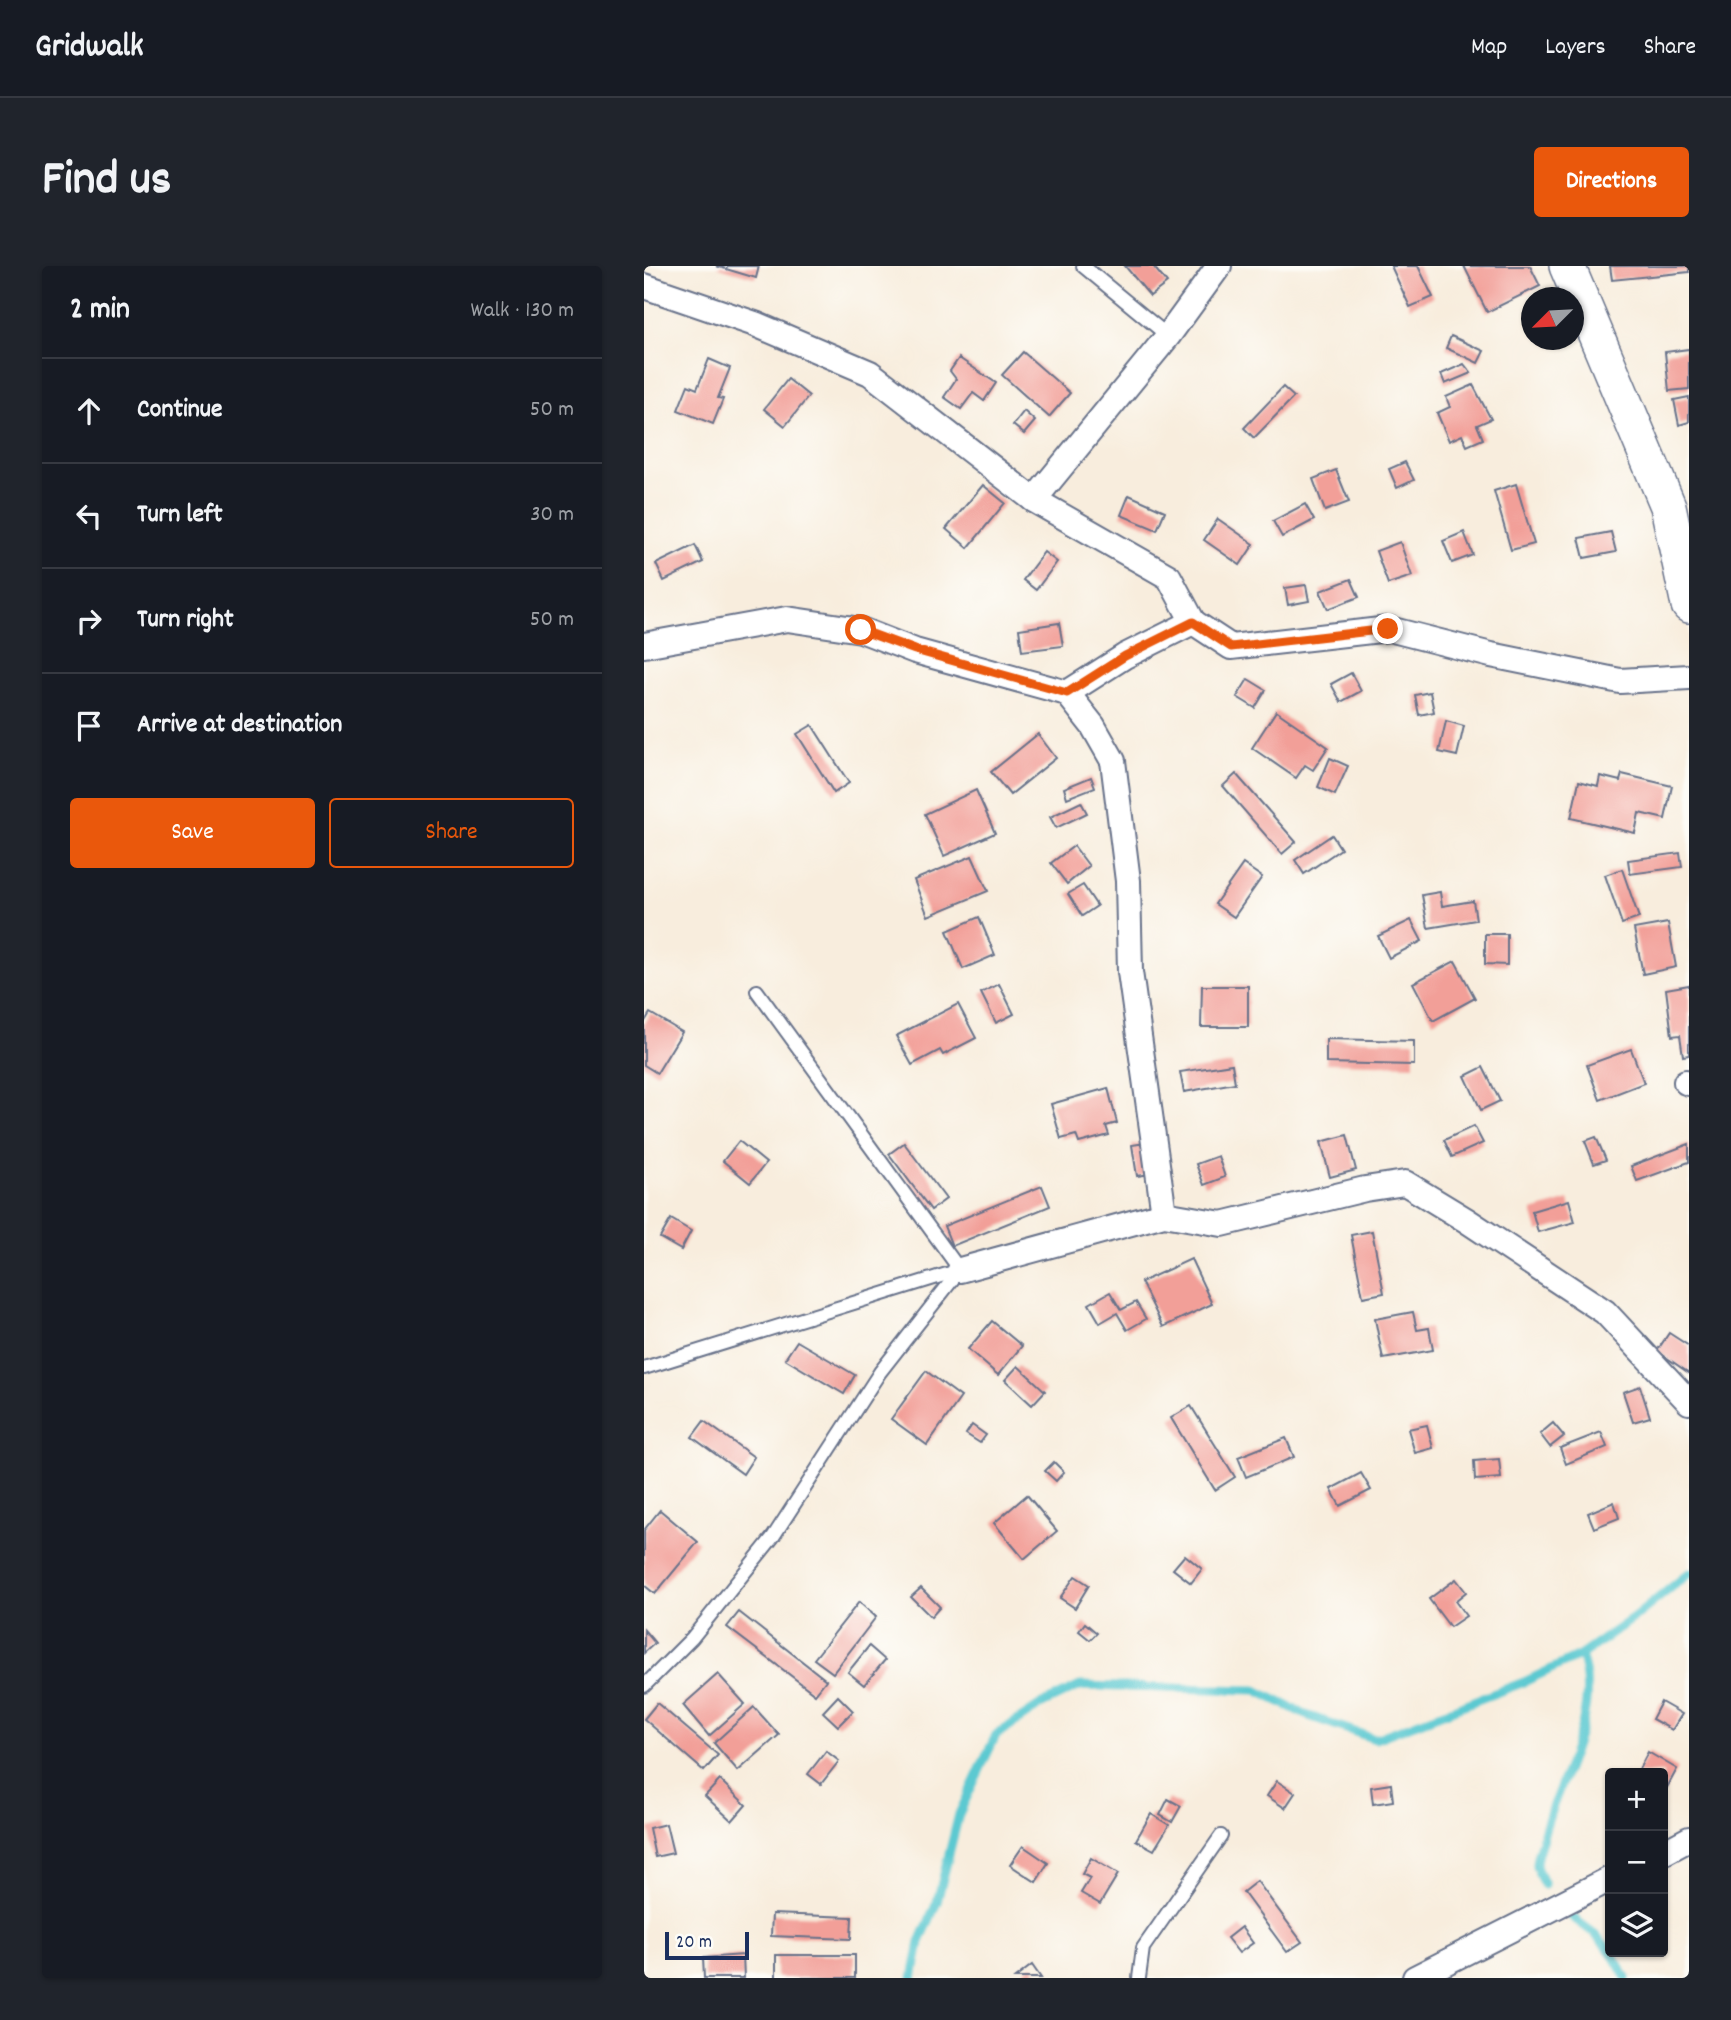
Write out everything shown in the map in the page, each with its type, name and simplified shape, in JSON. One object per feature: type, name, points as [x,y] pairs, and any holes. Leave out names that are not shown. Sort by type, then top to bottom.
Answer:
[{"type":"street","points":[[1034,500],[1168,335],[1219,266]]},
{"type":"street","points":[[1567,266],[1668,506],[1689,605]]},
{"type":"street","points":[[644,286],[755,324],[870,373],[1034,500],[1169,577],[1193,622],[1231,647],[1388,629],[1491,655],[1620,681],[1689,677]]},
{"type":"street","points":[[644,645],[788,620],[861,630],[915,650],[1067,693],[1093,726],[1113,761],[1128,881],[1130,972],[1164,1214]]},
{"type":"street","points":[[1067,693],[1125,656],[1193,622]]},
{"type":"street","points":[[960,1270],[1164,1214],[1222,1224],[1365,1189],[1405,1183],[1605,1312],[1689,1402]]},
{"type":"street","points":[[1668,1851],[1688,1842]]},
{"type":"street","points":[[1415,1978],[1605,1882]]},
{"type":"lane","points":[[1083,266],[1168,335]]},
{"type":"lane","points":[[757,991],[960,1270]]},
{"type":"lane","points":[[644,1368],[960,1270]]},
{"type":"lane","points":[[644,1686],[692,1638],[773,1537],[880,1372],[960,1270]]},
{"type":"lane","points":[[1139,1978],[1143,1948],[1221,1836]]},
{"type":"building","points":[[716,266],[759,266],[756,278]]},
{"type":"building","points":[[1125,266],[1153,266],[1167,283],[1150,296]]},
{"type":"building","points":[[1391,266],[1418,266],[1433,297],[1410,307]]},
{"type":"building","points":[[1464,266],[1530,266],[1540,286],[1521,287],[1521,295],[1487,312]]},
{"type":"building","points":[[1610,266],[1689,266],[1689,272],[1612,280]]},
{"type":"building","points":[[1451,336],[1484,351],[1478,363],[1446,348]]},
{"type":"building","points":[[1689,349],[1689,389],[1669,391],[1665,352]]},
{"type":"building","points":[[1023,352],[1070,393],[1049,417],[1002,375]]},
{"type":"building","points":[[959,358],[996,383],[984,401],[973,393],[961,409],[944,397],[956,379],[950,371]]},
{"type":"building","points":[[709,359],[730,368],[718,398],[723,399],[713,424],[678,410],[688,385],[697,389]]},
{"type":"building","points":[[1464,364],[1471,373],[1445,384],[1441,374]]},
{"type":"building","points":[[788,379],[809,396],[785,426],[764,409]]},
{"type":"building","points":[[1473,385],[1491,419],[1477,425],[1483,439],[1467,446],[1462,435],[1449,441],[1437,413],[1450,407],[1446,397]]},
{"type":"building","points":[[1283,387],[1294,397],[1254,438],[1244,428]]},
{"type":"building","points":[[1689,397],[1689,422],[1679,425],[1674,400]]},
{"type":"building","points":[[1024,411],[1035,421],[1024,434],[1013,425]]},
{"type":"building","points":[[1405,462],[1414,480],[1397,488],[1389,469]]},
{"type":"building","points":[[1336,470],[1349,502],[1325,511],[1313,479]]},
{"type":"building","points":[[1516,484],[1534,544],[1511,550],[1494,491]]},
{"type":"building","points":[[983,485],[1005,503],[968,548],[946,529]]},
{"type":"building","points":[[1129,495],[1165,511],[1157,530],[1121,515]]},
{"type":"building","points":[[1305,504],[1314,520],[1282,537],[1273,521]]},
{"type":"building","points":[[1218,519],[1254,544],[1240,565],[1204,540]]},
{"type":"building","points":[[1464,532],[1473,555],[1452,563],[1443,541]]},
{"type":"building","points":[[1611,532],[1616,552],[1584,558],[1579,538]]},
{"type":"building","points":[[1400,542],[1412,576],[1388,584],[1376,551]]},
{"type":"building","points":[[695,545],[703,562],[664,581],[656,564]]},
{"type":"building","points":[[1044,552],[1057,562],[1036,590],[1023,580]]},
{"type":"building","points":[[1351,579],[1359,597],[1328,609],[1320,591]]},
{"type":"building","points":[[1306,585],[1309,601],[1288,605],[1285,588]]},
{"type":"building","points":[[1059,623],[1063,646],[1022,651],[1019,629]]},
{"type":"building","points":[[1351,673],[1361,691],[1341,702],[1331,684]]},
{"type":"building","points":[[1248,679],[1266,690],[1255,708],[1237,697]]},
{"type":"building","points":[[1430,692],[1434,712],[1419,715],[1415,695]]},
{"type":"building","points":[[1276,711],[1328,747],[1313,770],[1305,765],[1296,778],[1252,748]]},
{"type":"building","points":[[1446,721],[1464,726],[1457,756],[1439,752]]},
{"type":"building","points":[[812,725],[849,783],[834,793],[797,734]]},
{"type":"building","points":[[1038,734],[1056,758],[1010,795],[991,772]]},
{"type":"building","points":[[1330,758],[1348,766],[1335,795],[1318,787]]},
{"type":"building","points":[[1236,774],[1296,842],[1282,854],[1223,786]]},
{"type":"building","points":[[1622,774],[1672,786],[1665,819],[1639,813],[1635,833],[1571,818],[1579,781],[1598,786],[1600,776],[1620,781]]},
{"type":"building","points":[[1091,777],[1095,787],[1067,798],[1064,788]]},
{"type":"building","points":[[976,790],[995,833],[944,856],[925,814]]},
{"type":"building","points":[[1081,802],[1087,813],[1056,828],[1050,817]]},
{"type":"building","points":[[1332,835],[1341,849],[1304,874],[1295,860]]},
{"type":"building","points":[[1074,846],[1089,866],[1067,884],[1051,863]]},
{"type":"building","points":[[1680,853],[1682,867],[1630,874],[1628,860]]},
{"type":"building","points":[[972,856],[988,891],[928,916],[914,880]]},
{"type":"building","points":[[1243,864],[1262,877],[1234,917],[1215,904]]},
{"type":"building","points":[[1622,869],[1639,918],[1622,924],[1605,875]]},
{"type":"building","points":[[1083,885],[1097,906],[1082,916],[1068,894]]},
{"type":"building","points":[[1440,892],[1442,906],[1473,901],[1476,920],[1428,928],[1422,895]]},
{"type":"building","points":[[979,917],[995,955],[963,969],[947,931]]},
{"type":"building","points":[[1411,920],[1422,941],[1389,958],[1378,936]]},
{"type":"building","points":[[1668,923],[1676,967],[1643,974],[1634,929]]},
{"type":"building","points":[[1485,934],[1507,934],[1507,965],[1485,964]]},
{"type":"building","points":[[1455,961],[1475,998],[1433,1021],[1413,983]]},
{"type":"building","points":[[999,984],[1014,1014],[996,1023],[981,993]]},
{"type":"building","points":[[1689,985],[1689,1055],[1683,1056],[1680,1035],[1672,1036],[1666,989]]},
{"type":"building","points":[[1202,986],[1248,986],[1248,1027],[1201,1027]]},
{"type":"building","points":[[958,1004],[976,1038],[943,1055],[940,1050],[912,1065],[896,1036]]},
{"type":"building","points":[[650,1013],[682,1032],[657,1073],[644,1065],[644,1023]]},
{"type":"building","points":[[1326,1039],[1414,1041],[1414,1065],[1326,1063]]},
{"type":"building","points":[[1631,1049],[1644,1083],[1600,1100],[1587,1065]]},
{"type":"building","points":[[1232,1064],[1235,1083],[1184,1092],[1180,1072]]},
{"type":"building","points":[[1483,1067],[1500,1101],[1481,1110],[1465,1076]]},
{"type":"building","points":[[1108,1088],[1117,1123],[1106,1126],[1109,1135],[1079,1143],[1076,1135],[1061,1139],[1051,1104]]},
{"type":"building","points":[[1474,1126],[1483,1143],[1452,1157],[1444,1140]]},
{"type":"building","points":[[1347,1135],[1356,1170],[1330,1177],[1321,1142]]},
{"type":"building","points":[[1596,1137],[1606,1160],[1594,1164],[1585,1141]]},
{"type":"building","points":[[739,1141],[766,1163],[750,1183],[723,1161]]},
{"type":"building","points":[[1152,1142],[1157,1173],[1137,1176],[1132,1145]]},
{"type":"building","points":[[904,1143],[946,1199],[931,1210],[889,1154]]},
{"type":"building","points":[[1689,1144],[1689,1162],[1637,1181],[1631,1166]]},
{"type":"building","points":[[1218,1156],[1225,1177],[1204,1185],[1196,1164]]},
{"type":"building","points":[[1042,1186],[1050,1206],[952,1246],[944,1226]]},
{"type":"building","points":[[1569,1200],[1575,1222],[1538,1232],[1532,1211]]},
{"type":"building","points":[[671,1219],[691,1231],[681,1250],[660,1238]]},
{"type":"building","points":[[1372,1231],[1384,1293],[1363,1297],[1351,1235]]},
{"type":"building","points":[[1191,1259],[1212,1304],[1163,1327],[1141,1282]]},
{"type":"building","points":[[1110,1292],[1121,1310],[1136,1302],[1146,1319],[1127,1330],[1117,1313],[1100,1323],[1089,1304]]},
{"type":"building","points":[[1413,1312],[1417,1330],[1429,1328],[1433,1350],[1383,1359],[1375,1319]]},
{"type":"building","points":[[992,1321],[1022,1346],[998,1375],[968,1349]]},
{"type":"building","points":[[1669,1333],[1689,1346],[1689,1373],[1657,1351]]},
{"type":"building","points":[[797,1341],[855,1375],[844,1394],[785,1359]]},
{"type":"building","points":[[1018,1366],[1045,1391],[1032,1405],[1005,1380]]},
{"type":"building","points":[[926,1371],[961,1397],[927,1445],[891,1419]]},
{"type":"building","points":[[1640,1386],[1650,1417],[1633,1422],[1623,1392]]},
{"type":"building","points":[[1191,1406],[1235,1477],[1215,1490],[1171,1418]]},
{"type":"building","points":[[704,1421],[754,1457],[743,1474],[692,1437]]},
{"type":"building","points":[[1553,1423],[1564,1436],[1550,1447],[1540,1434]]},
{"type":"building","points":[[972,1425],[986,1435],[980,1443],[966,1434]]},
{"type":"building","points":[[1427,1425],[1433,1448],[1415,1453],[1408,1429]]},
{"type":"building","points":[[1601,1432],[1607,1447],[1566,1464],[1560,1448]]},
{"type":"building","points":[[1286,1438],[1294,1457],[1246,1477],[1238,1457]]},
{"type":"building","points":[[1499,1459],[1501,1478],[1475,1480],[1474,1461]]},
{"type":"building","points":[[1054,1462],[1064,1472],[1056,1481],[1045,1471]]},
{"type":"building","points":[[1361,1473],[1371,1490],[1340,1506],[1331,1489]]},
{"type":"building","points":[[1027,1495],[1057,1531],[1024,1559],[994,1523]]},
{"type":"building","points":[[1614,1502],[1619,1518],[1594,1528],[1588,1513]]},
{"type":"building","points":[[660,1510],[698,1542],[655,1594],[644,1585],[644,1530]]},
{"type":"building","points":[[1185,1555],[1202,1569],[1191,1583],[1173,1569]]},
{"type":"building","points":[[1075,1576],[1089,1585],[1075,1608],[1060,1598]]},
{"type":"building","points":[[1456,1579],[1466,1592],[1455,1601],[1466,1616],[1450,1627],[1429,1599]]},
{"type":"building","points":[[921,1588],[940,1607],[931,1617],[911,1597]]},
{"type":"building","points":[[859,1602],[876,1617],[833,1673],[814,1659]]},
{"type":"building","points":[[739,1612],[826,1680],[815,1694],[727,1627]]},
{"type":"building","points":[[1085,1623],[1097,1633],[1090,1640],[1079,1631]]},
{"type":"building","points":[[644,1630],[655,1643],[644,1653]]},
{"type":"building","points":[[869,1646],[885,1660],[864,1685],[848,1672]]},
{"type":"building","points":[[718,1674],[745,1704],[709,1736],[683,1705]]},
{"type":"building","points":[[838,1696],[853,1711],[838,1726],[823,1712]]},
{"type":"building","points":[[1661,1702],[1682,1714],[1672,1730],[1652,1719]]},
{"type":"building","points":[[657,1703],[718,1755],[704,1771],[644,1719]]},
{"type":"building","points":[[754,1707],[779,1735],[738,1771],[714,1743]]},
{"type":"building","points":[[826,1751],[839,1761],[821,1784],[808,1774]]},
{"type":"building","points":[[1648,1752],[1677,1769],[1668,1786],[1668,1768],[1640,1768]]},
{"type":"building","points":[[720,1780],[746,1805],[732,1821],[705,1796]]},
{"type":"building","points":[[1277,1781],[1295,1793],[1285,1808],[1267,1796]]},
{"type":"building","points":[[1391,1784],[1393,1801],[1373,1804],[1371,1787]]},
{"type":"building","points":[[1168,1799],[1181,1806],[1172,1822],[1160,1815]]},
{"type":"building","points":[[1151,1814],[1169,1825],[1154,1850],[1136,1840]]},
{"type":"building","points":[[666,1824],[673,1853],[655,1857],[649,1828]]},
{"type":"building","points":[[1023,1846],[1048,1863],[1036,1882],[1010,1865]]},
{"type":"building","points":[[1091,1858],[1118,1874],[1100,1904],[1081,1893],[1090,1878],[1082,1874]]},
{"type":"building","points":[[1257,1881],[1302,1942],[1287,1952],[1243,1892]]},
{"type":"building","points":[[772,1914],[852,1917],[851,1939],[771,1936]]},
{"type":"building","points":[[1241,1927],[1253,1943],[1239,1953],[1227,1938]]},
{"type":"building","points":[[743,1955],[744,1978],[704,1978],[703,1958]]},
{"type":"building","points":[[776,1955],[855,1955],[855,1978],[776,1978]]},
{"type":"building","points":[[1032,1965],[1041,1978],[1015,1978]]},
{"type":"waterway","points":[[913,1978],[920,1942],[937,1902],[959,1814],[996,1735],[1044,1703],[1080,1686],[1256,1690],[1306,1715],[1375,1739],[1524,1682],[1581,1655],[1635,1617],[1689,1573]]},
{"type":"waterway","points":[[1544,1885],[1536,1865],[1537,1857],[1576,1745],[1586,1700],[1586,1677],[1581,1655]]},
{"type":"waterway","points":[[1572,1917],[1605,1945]]},
{"type":"waterway","points":[[1614,1957],[1626,1978]]},
{"type":"route","points":[[861,630],[915,650],[1067,693],[1125,656],[1193,622],[1231,647],[1388,629]]}]
